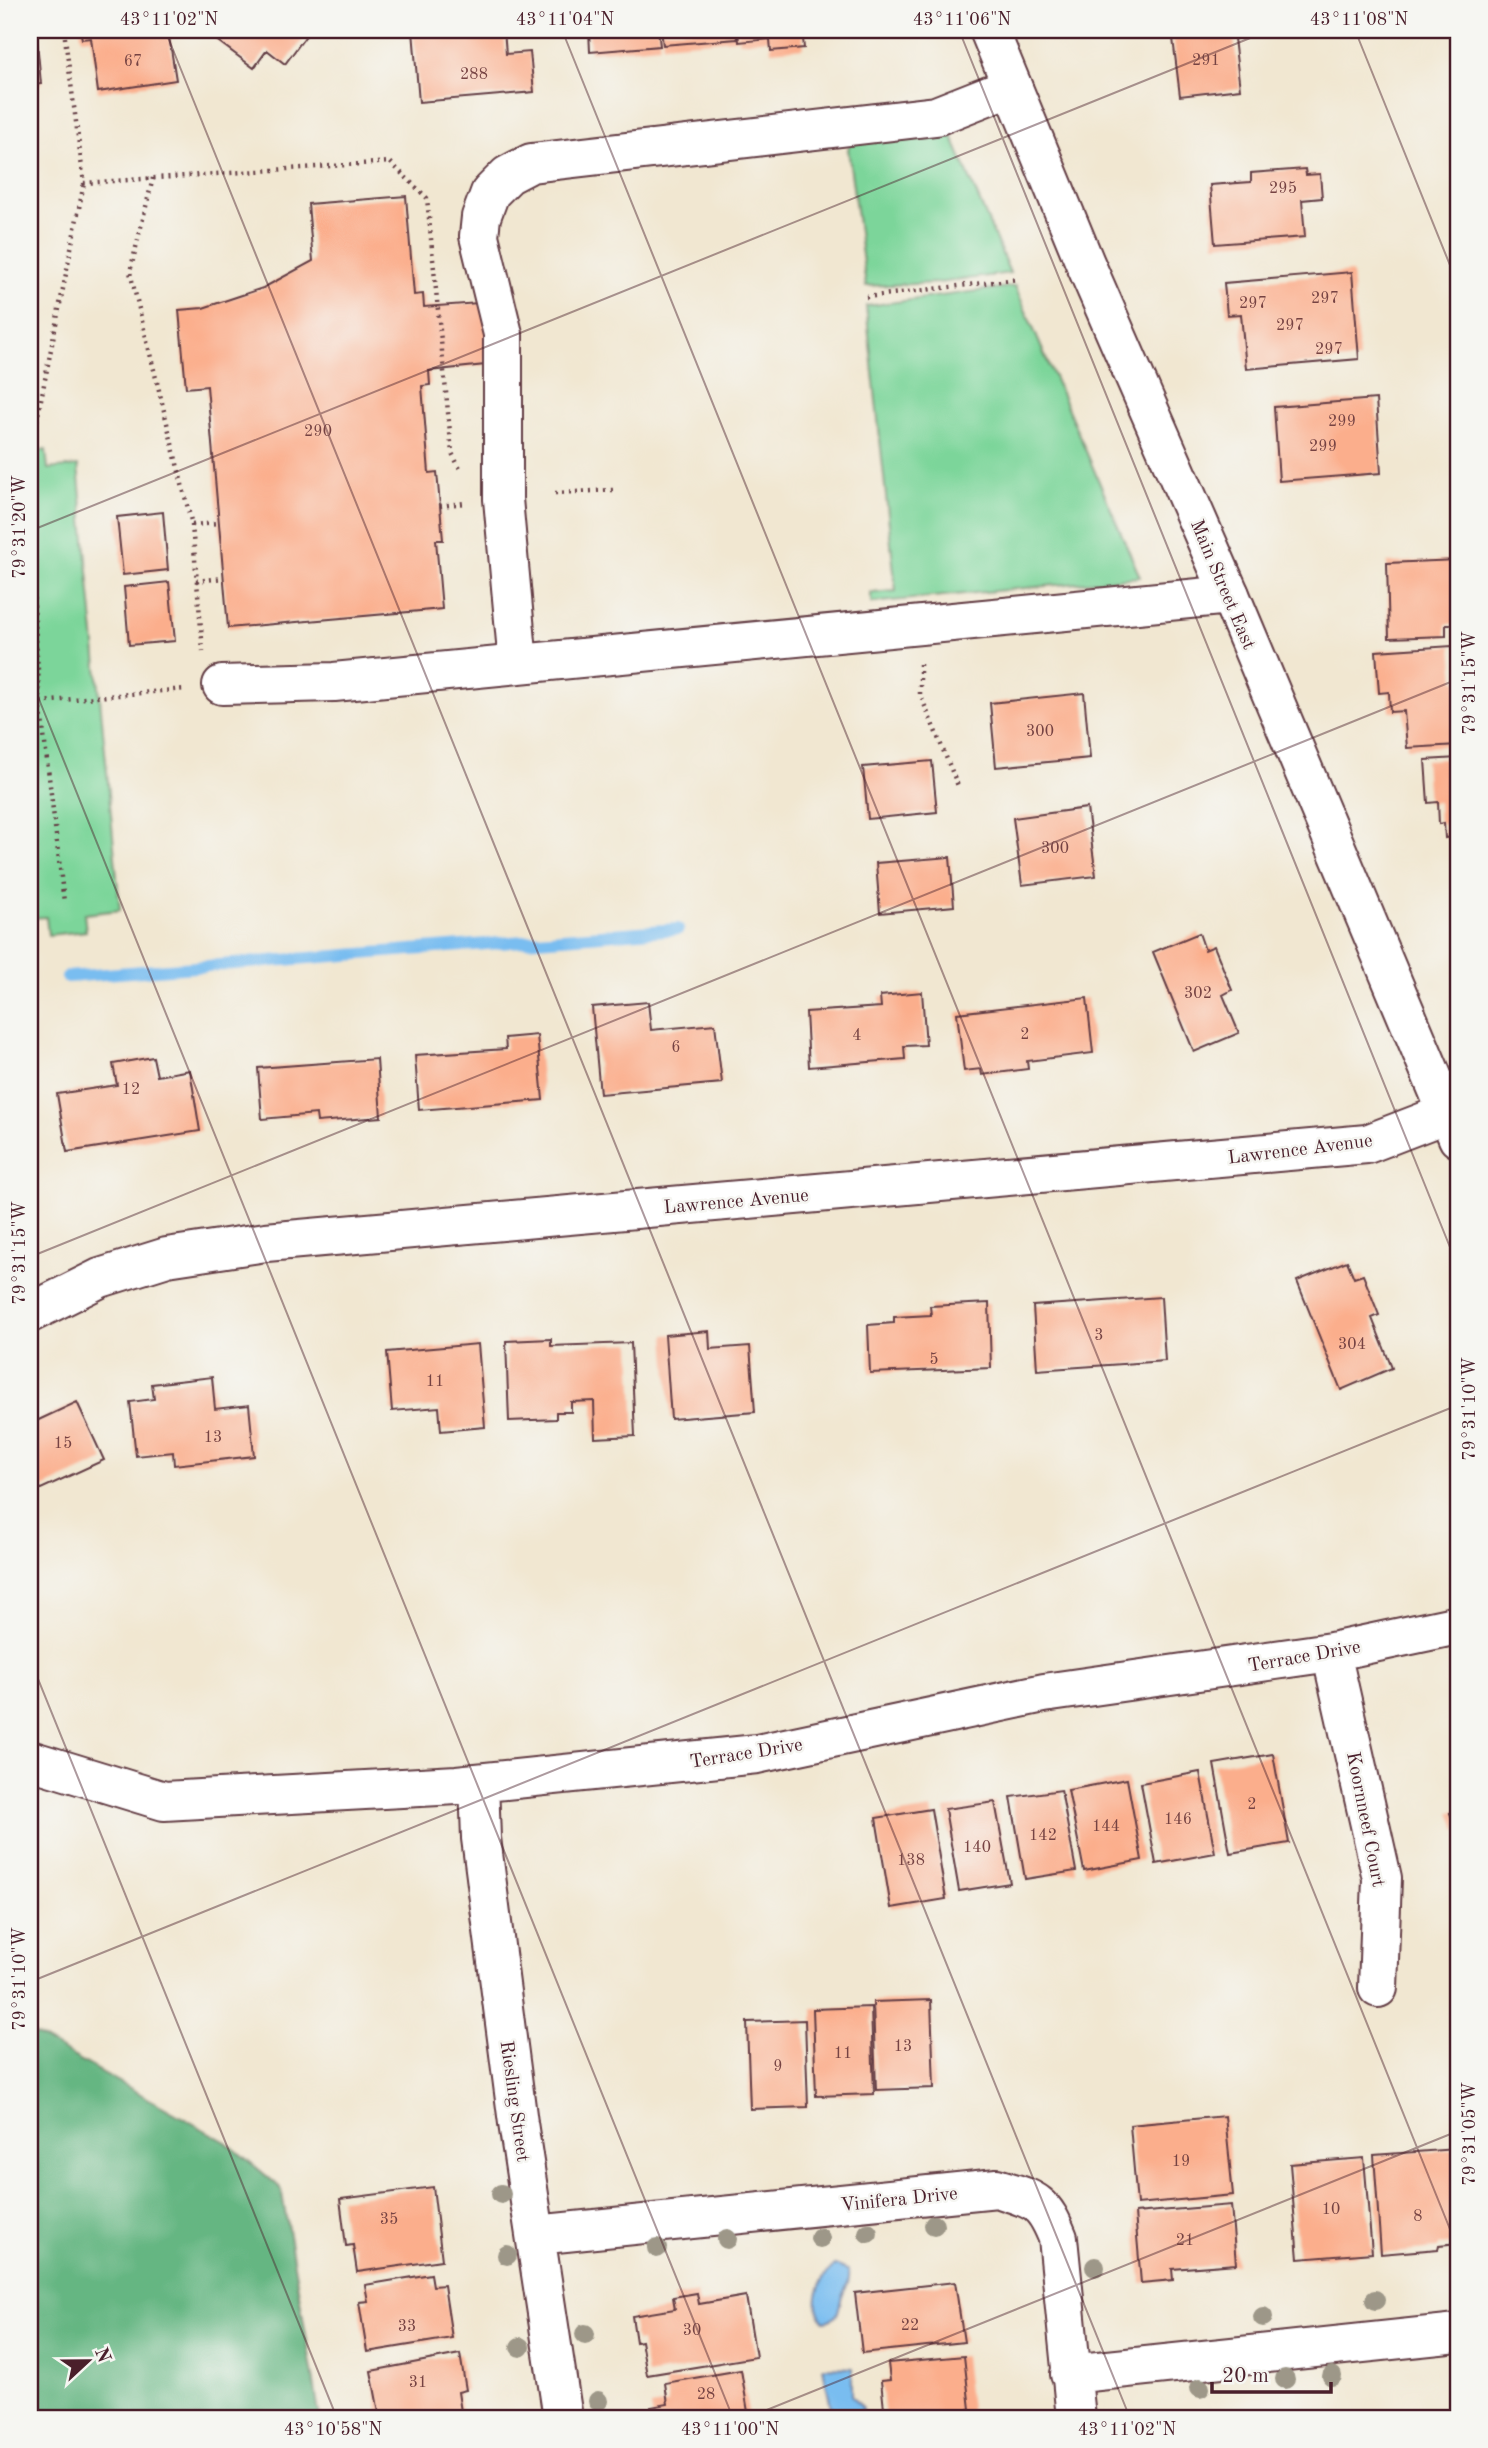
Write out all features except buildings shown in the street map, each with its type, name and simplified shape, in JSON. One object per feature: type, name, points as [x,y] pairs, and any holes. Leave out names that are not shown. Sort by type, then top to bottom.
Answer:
[{"type":"street","name":"Main Street East","points":[[989,30],[1085,263],[1455,1120]]},
{"type":"street","points":[[518,664],[503,499],[503,334],[478,236],[481,216],[490,193],[508,175],[531,163],[936,116],[1012,86]]},
{"type":"street","points":[[213,672],[334,682],[1230,595]]},
{"type":"street","name":"Lawrence Avenue","points":[[30,1313],[100,1278],[167,1257],[266,1242],[1367,1144],[1455,1120]]},
{"type":"street","name":"Terrace Drive","points":[[30,1760],[164,1801],[402,1790],[479,1783],[757,1754],[1044,1693],[1331,1652],[1458,1625]]},
{"type":"street","name":"Koornneef Court","points":[[1331,1652],[1382,1878],[1378,1988]]},
{"type":"street","name":"Riesling Street","points":[[479,1783],[481,1838],[564,2418]]},
{"type":"street","name":"Vinifera Drive","points":[[536,2235],[997,2188],[1036,2200],[1051,2220],[1058,2238],[1076,2418]]},
{"type":"street","points":[[1070,2374],[1458,2333]]},
{"type":"path","points":[[30,455],[84,183],[65,30]]},
{"type":"path","points":[[84,183],[390,162],[427,198],[452,453],[465,477]]},
{"type":"path","points":[[40,702],[213,672],[196,581],[192,526],[130,272],[153,178]]},
{"type":"path","points":[[866,297],[1018,279]]},
{"type":"path","points":[[466,490],[468,516]]},
{"type":"path","points":[[555,493],[613,490]]},
{"type":"path","points":[[440,506],[466,503]]},
{"type":"path","points":[[192,526],[219,523]]},
{"type":"path","points":[[30,542],[40,702],[64,902]]},
{"type":"path","points":[[196,581],[224,578]]},
{"type":"path","points":[[919,625],[920,694],[958,786]]},
{"type":"green space","points":[[949,129],[1010,273],[938,283],[866,286],[848,149],[852,138]]},
{"type":"green space","points":[[1015,286],[1140,577],[871,603],[871,593],[896,591],[866,306]]},
{"type":"green space","points":[[46,450],[48,469],[78,466],[120,910],[84,914],[86,931],[48,935],[46,917],[30,918],[30,452]]},
{"type":"green space","points":[[30,2032],[226,2142],[281,2188],[320,2418],[30,2418]]},
{"type":"water","points":[[835,2265],[849,2271],[849,2281],[838,2312],[834,2318],[824,2321],[817,2307],[818,2292],[824,2277]]},
{"type":"water","points":[[823,2367],[852,2368],[852,2395],[863,2408],[858,2418],[833,2418]]},
{"type":"waterway","points":[[67,977],[678,929]]}]
